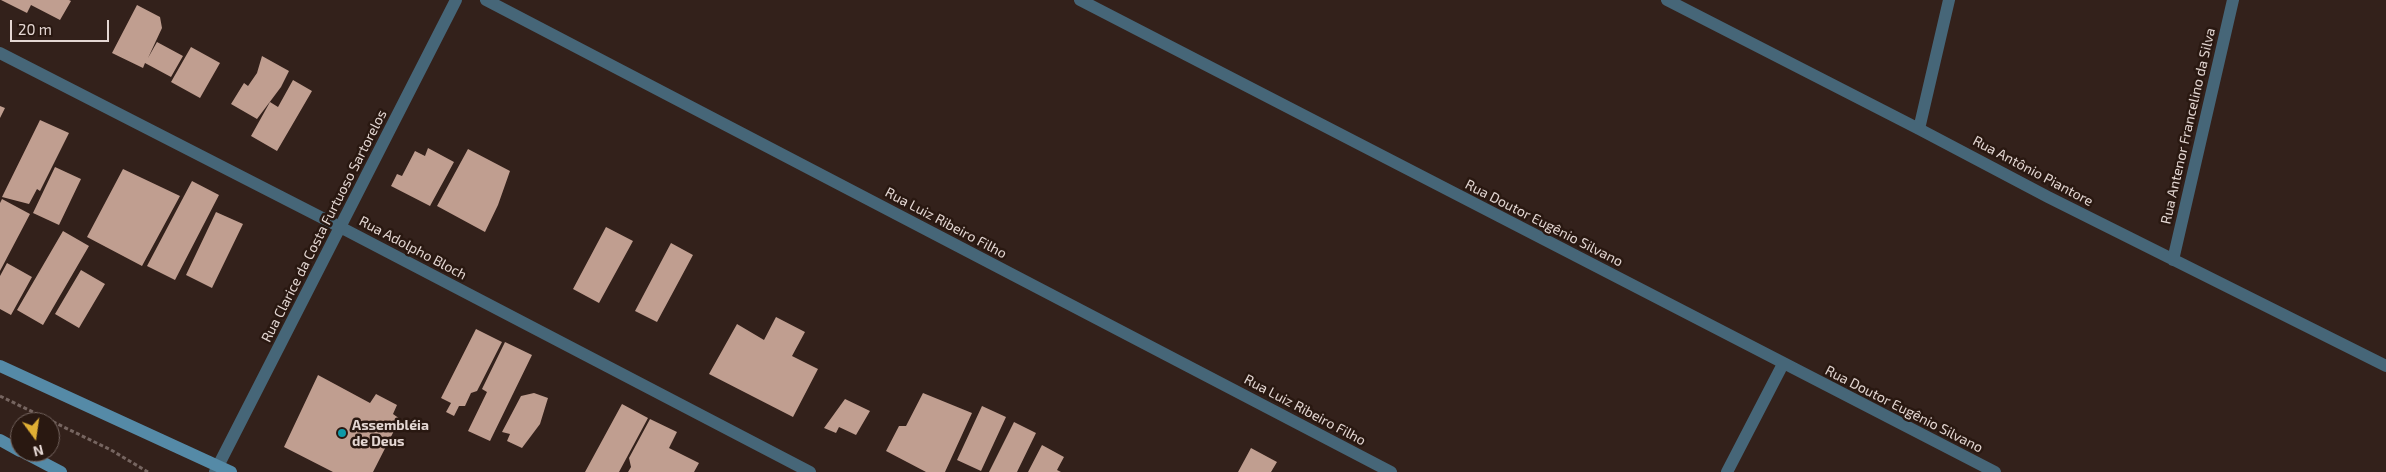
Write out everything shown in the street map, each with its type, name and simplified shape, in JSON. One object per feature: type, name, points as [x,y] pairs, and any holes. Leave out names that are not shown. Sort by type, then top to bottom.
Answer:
[{"type":"main road","points":[[0,366],[216,469],[231,472]]},
{"type":"main road","points":[[42,462],[61,472]]},
{"type":"street","name":"Rua Clarice da Costa Furtuoso Sartorelos","points":[[216,469],[456,0]]},
{"type":"street","name":"Rua Luiz Ribeiro Filho","points":[[486,0],[1391,472]]},
{"type":"street","name":"Rua Doutor Eugênio Silvano","points":[[1080,0],[1995,472]]},
{"type":"street","name":"Rua Antônio Piantore","points":[[1669,0],[2173,260],[2386,366]]},
{"type":"street","points":[[1920,128],[1949,0]]},
{"type":"street","name":"Rua Antenor Francelino da Silva","points":[[2173,260],[2233,0]]},
{"type":"street","name":"Rua Adolpho Bloch","points":[[0,53],[340,226],[810,472]]},
{"type":"street","points":[[1727,472],[1783,364]]},
{"type":"path","points":[[0,396],[110,450],[148,472]]},
{"type":"building","points":[[1,0],[71,1],[60,20],[31,5],[27,13]]},
{"type":"building","points":[[137,5],[160,17],[162,28],[148,58],[157,42],[183,56],[171,77],[145,63],[143,68],[112,53]]},
{"type":"building","points":[[191,47],[220,63],[200,98],[171,82]]},
{"type":"building","points":[[262,56],[289,71],[281,87],[257,119],[231,104],[244,83],[248,86],[257,73]]},
{"type":"building","points":[[293,80],[312,91],[277,151],[251,136],[270,102],[278,107]]},
{"type":"building","points":[[0,106],[5,108],[0,118]]},
{"type":"building","points":[[40,120],[69,133],[40,191],[37,189],[29,204],[2,197]]},
{"type":"building","points":[[428,148],[454,162],[430,206],[391,186],[397,174],[402,176],[415,151],[425,156]]},
{"type":"building","points":[[468,149],[510,171],[498,205],[485,232],[437,206]]},
{"type":"building","points":[[55,167],[81,179],[59,225],[33,213]]},
{"type":"building","points":[[123,169],[180,196],[142,266],[87,237]]},
{"type":"building","points":[[192,181],[219,195],[175,280],[147,266]]},
{"type":"building","points":[[2,199],[30,214],[0,271],[0,203]]},
{"type":"building","points":[[216,212],[243,224],[212,288],[186,275]]},
{"type":"building","points":[[606,227],[633,241],[599,303],[573,289]]},
{"type":"building","points":[[63,231],[89,246],[43,325],[17,310]]},
{"type":"building","points":[[671,243],[693,255],[657,322],[635,311]]},
{"type":"building","points":[[7,263],[32,277],[11,315],[0,309],[0,276]]},
{"type":"building","points":[[81,270],[105,284],[79,328],[55,314]]},
{"type":"building","points":[[776,317],[805,332],[792,356],[818,369],[793,417],[709,374],[737,324],[764,340]]},
{"type":"building","points":[[476,329],[502,342],[477,391],[471,393],[465,406],[459,406],[454,416],[446,412],[451,403],[441,398]]},
{"type":"building","points":[[505,342],[532,355],[490,441],[468,431],[487,392],[482,389]]},
{"type":"building","name":"Assembléia de Deus","points":[[318,375],[370,403],[376,394],[397,405],[393,414],[400,419],[373,472],[333,472],[284,447]]},
{"type":"building","points":[[534,393],[548,398],[540,424],[522,448],[507,441],[510,434],[502,432],[521,396]]},
{"type":"building","points":[[923,393],[972,413],[945,472],[926,472],[886,451],[899,426],[906,426]]},
{"type":"building","points":[[845,399],[870,411],[856,435],[839,427],[836,433],[824,428]]},
{"type":"building","points":[[622,404],[648,418],[619,472],[585,472]]},
{"type":"building","points":[[982,406],[1006,417],[981,471],[957,460]]},
{"type":"building","points":[[650,419],[677,432],[669,448],[699,463],[694,472],[628,472],[631,467],[629,458]]},
{"type":"building","points":[[1014,422],[1036,433],[1017,472],[989,472]]},
{"type":"building","points":[[1042,445],[1064,457],[1057,470],[1061,472],[1028,472]]},
{"type":"building","points":[[1251,448],[1277,462],[1271,472],[1238,472]]},
{"type":"place","name":"Assembléia de Deus","points":[[342,433]]}]
